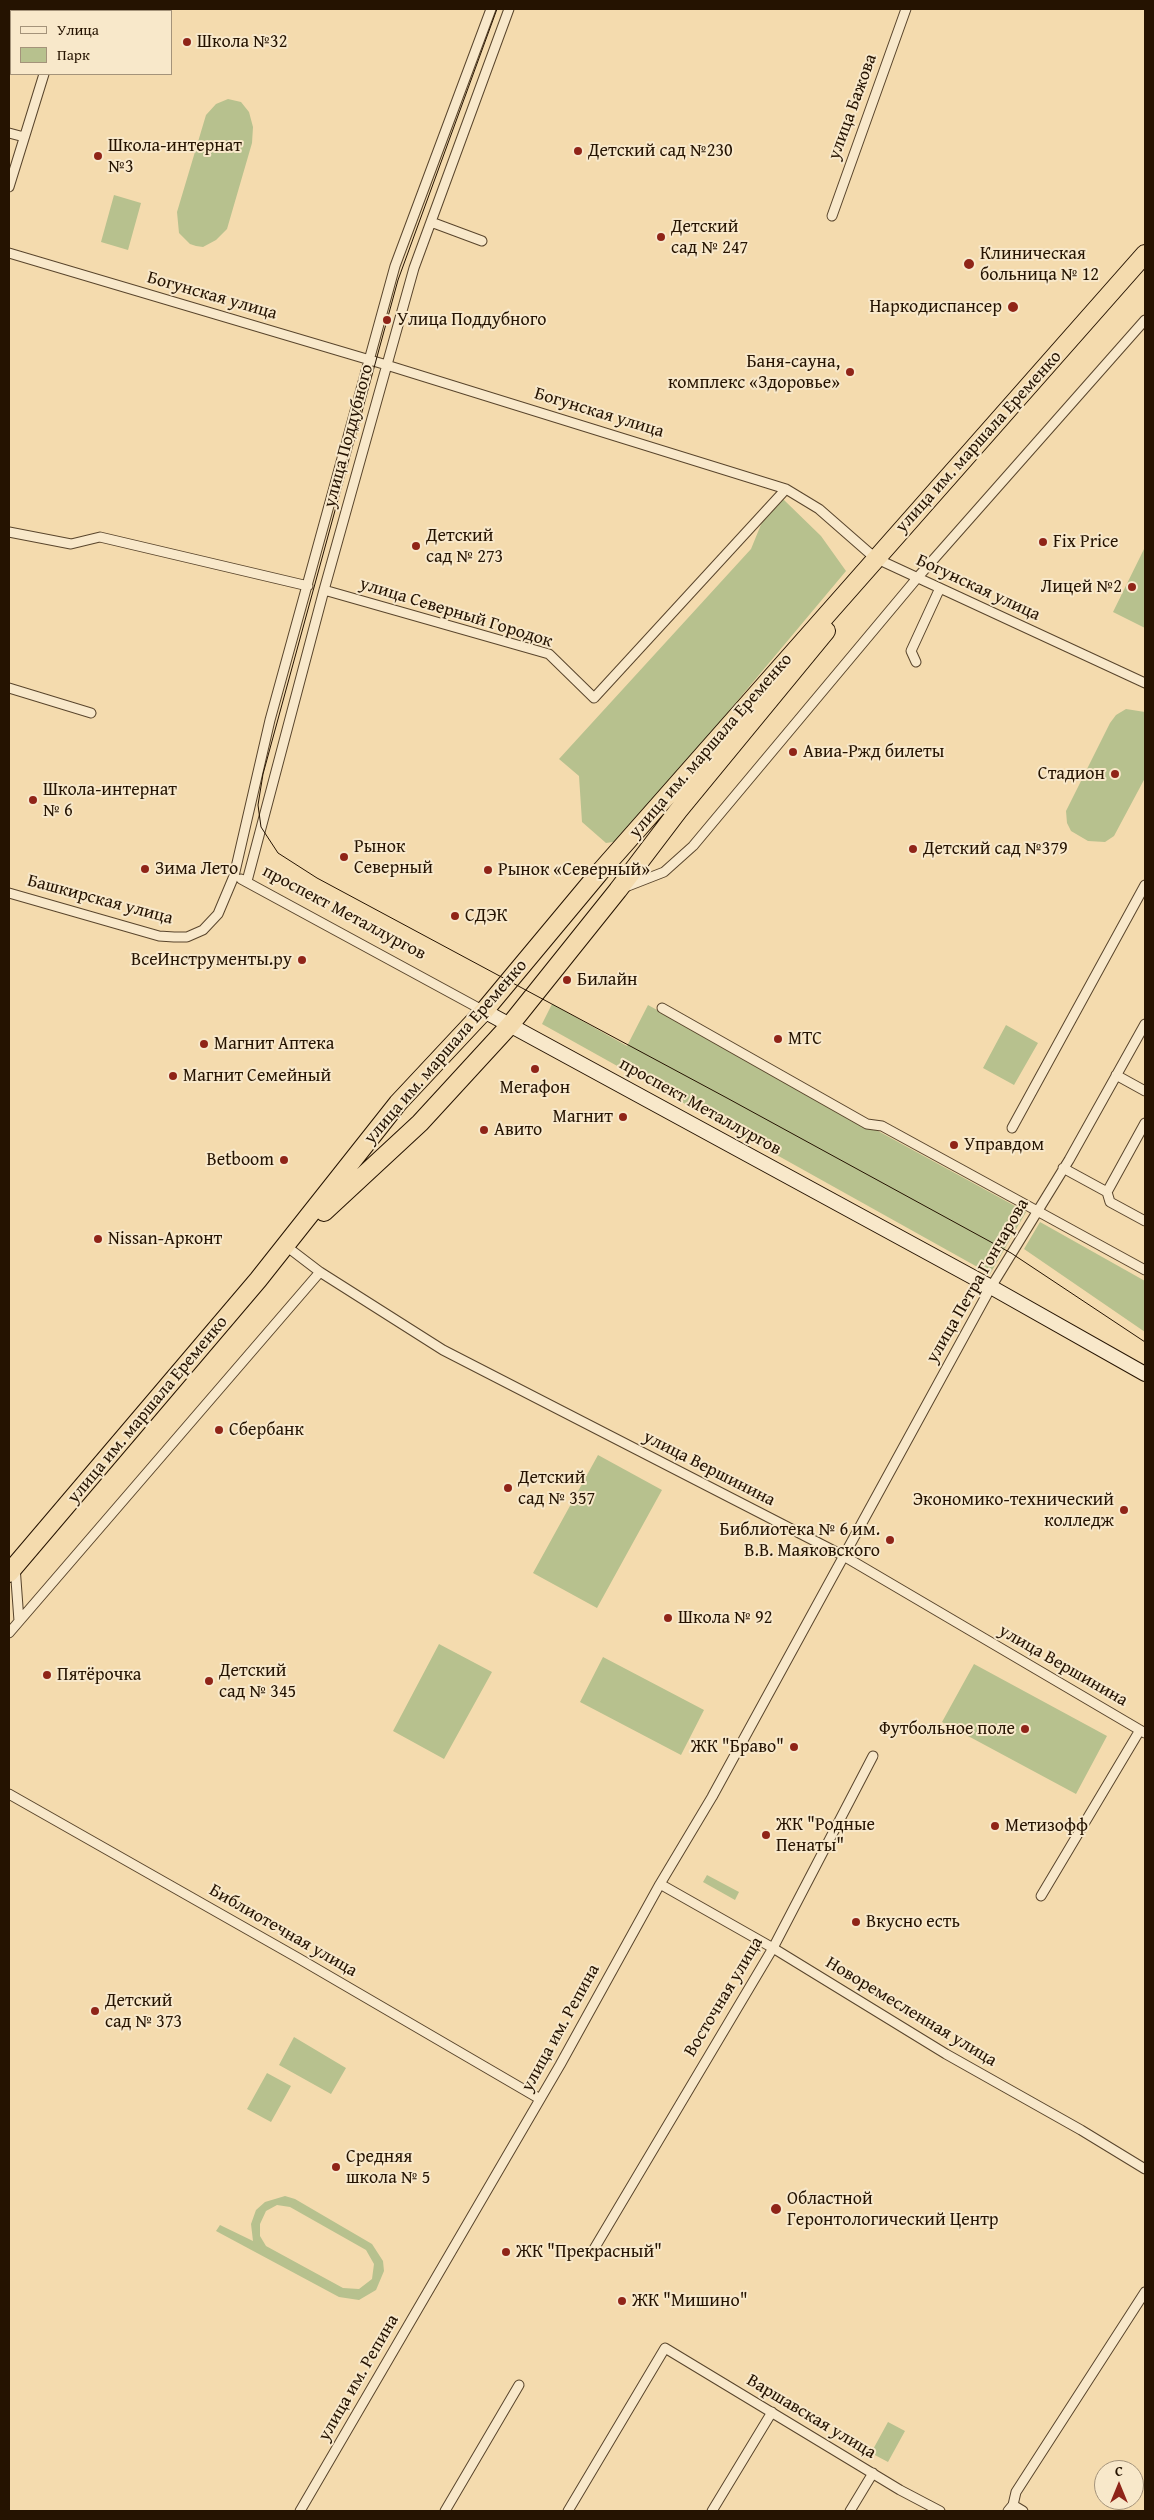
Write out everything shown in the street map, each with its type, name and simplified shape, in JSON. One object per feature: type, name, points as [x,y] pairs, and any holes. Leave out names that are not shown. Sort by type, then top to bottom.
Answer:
[{"type":"highway","name":"улица им. маршала Еременко","points":[[12,1569],[153,1406],[286,1246],[398,1103],[484,1011],[599,873],[879,560],[1145,254]]},
{"type":"highway","name":"улица им. маршала Еременко","points":[[286,1246],[420,1123],[510,1025],[879,560],[1145,273]]},
{"type":"highway","points":[[599,873],[607,874],[615,880],[618,890]]},
{"type":"highway","points":[[398,1103],[402,1113],[410,1121],[420,1123]]},
{"type":"main road","name":"проспект Металлургов","points":[[484,1011],[991,1287],[1145,1374]]},
{"type":"street","name":"улица Поддубного","points":[[256,783],[270,720],[395,266],[491,9]]},
{"type":"street","name":"улица Поддубного","points":[[247,881],[324,590],[414,268],[510,9]]},
{"type":"street","name":"улица Бажова","points":[[832,216],[906,9]]},
{"type":"street","points":[[9,188],[44,75]]},
{"type":"street","points":[[9,133],[24,137]]},
{"type":"street","points":[[431,222],[482,241]]},
{"type":"street","name":"Богунская улица","points":[[9,253],[386,365],[786,488],[819,510],[879,560],[1145,683]]},
{"type":"street","points":[[618,890],[664,872],[693,846],[918,577],[1145,320]]},
{"type":"street","name":"улица Северный Городок","points":[[324,590],[549,654],[594,698],[786,488]]},
{"type":"street","points":[[9,532],[71,544],[100,537],[308,586]]},
{"type":"street","points":[[916,662],[911,650],[940,588]]},
{"type":"street","points":[[9,688],[91,713]]},
{"type":"street","name":"Башкирская улица","points":[[9,893],[159,936],[187,937],[203,930],[218,914],[234,876],[256,783]]},
{"type":"street","name":"проспект Металлургов","points":[[234,876],[247,881],[484,1011]]},
{"type":"street","points":[[1012,1128],[1145,885]]},
{"type":"street","points":[[662,1008],[866,1124],[882,1126],[1145,1270]]},
{"type":"street","name":"улица Петра Гончарова","points":[[842,1556],[991,1287],[1063,1168],[1145,1024]]},
{"type":"street","points":[[1116,1075],[1145,1091]]},
{"type":"street","points":[[1107,1192],[1145,1123]]},
{"type":"street","points":[[1063,1168],[1107,1192],[1110,1202],[1145,1221]]},
{"type":"street","name":"улица Вершинина","points":[[286,1246],[320,1272],[443,1350],[842,1556],[1142,1731]]},
{"type":"street","points":[[9,1633],[320,1272]]},
{"type":"street","name":"улица им. Репина","points":[[300,2511],[540,2099],[660,1884],[712,1797],[842,1556]]},
{"type":"street","points":[[12,1569],[20,1621]]},
{"type":"street","points":[[1041,1896],[1142,1731]]},
{"type":"street","name":"Восточная улица","points":[[594,2249],[773,1948],[873,1756]]},
{"type":"street","name":"Библиотечная улица","points":[[9,1794],[298,1958],[540,2099]]},
{"type":"street","name":"Новоремесленная улица","points":[[660,1884],[773,1948],[946,2054],[1081,2130],[1145,2169]]},
{"type":"street","points":[[1023,2511],[1010,2508],[1016,2492],[1145,2292]]},
{"type":"street","name":"Варшавская улица","points":[[568,2511],[665,2348],[940,2511]]},
{"type":"street","points":[[445,2511],[519,2385]]},
{"type":"street","points":[[712,2511],[772,2412]]},
{"type":"street","points":[[850,2511],[873,2473]]},
{"type":"green space","points":[[228,99],[241,102],[249,112],[253,127],[252,143],[227,229],[216,240],[203,247],[196,246],[190,244],[179,233],[177,212],[206,115],[216,104]]},
{"type":"green space","points":[[114,195],[141,203],[128,250],[101,242]]},
{"type":"green space","points":[[771,500],[784,500],[821,536],[846,571],[620,841],[606,843],[582,822],[579,776],[559,759],[751,549]]},
{"type":"green space","points":[[1145,547],[1145,628],[1113,612]]},
{"type":"green space","name":"Стадион","points":[[1126,709],[1145,712],[1145,778],[1114,836],[1105,842],[1088,841],[1071,831],[1067,823],[1066,811],[1110,723],[1116,715]]},
{"type":"green space","points":[[552,1004],[627,1046],[648,1005],[1026,1212],[990,1274],[542,1024]]},
{"type":"green space","points":[[1006,1025],[1038,1043],[1014,1085],[983,1068]]},
{"type":"green space","points":[[1040,1222],[1145,1281],[1145,1332],[1024,1249]]},
{"type":"green space","points":[[598,1455],[662,1490],[597,1608],[533,1573]]},
{"type":"green space","points":[[439,1644],[492,1672],[444,1759],[393,1731]]},
{"type":"green space","points":[[603,1657],[704,1710],[681,1755],[580,1702]]},
{"type":"green space","name":"Футбольное поле","points":[[974,1664],[1107,1736],[1076,1794],[942,1722]]},
{"type":"green space","points":[[707,1875],[739,1892],[735,1900],[703,1882]]},
{"type":"green space","points":[[294,2037],[346,2068],[331,2094],[279,2065]]},
{"type":"green space","points":[[267,2073],[291,2086],[271,2122],[247,2109]]},
{"type":"green space","points":[[285,2196],[295,2199],[372,2244],[383,2261],[384,2271],[376,2290],[359,2300],[339,2297],[216,2231],[220,2225],[253,2241],[251,2224],[256,2210],[265,2202]],"holes":[[[277,2205],[290,2207],[366,2250],[374,2264],[372,2279],[359,2289],[343,2288],[266,2246],[260,2236],[260,2224],[266,2211]]]},
{"type":"green space","points":[[888,2422],[905,2431],[888,2462],[871,2453]]},
{"type":"tram line","points":[[497,9],[398,280],[263,774],[258,805],[261,827],[278,853],[317,878],[1011,1253],[1145,1342]]},
{"type":"place","name":"Школа №32","points":[[187,42]]},
{"type":"place","name":"Детский сад №230","points":[[578,151]]},
{"type":"place","name":"Школа-интернат №3","points":[[98,156]]},
{"type":"place","name":"Детский сад № 247","points":[[661,237]]},
{"type":"place","name":"Клиническая больница № 12","points":[[969,264]]},
{"type":"place","name":"Наркодиспансер","points":[[1013,307]]},
{"type":"place","name":"Улица Поддубного","points":[[387,320]]},
{"type":"place","name":"Баня-сауна, комплекс «Здоровье»","points":[[850,372]]},
{"type":"place","name":"Fix Price","points":[[1043,542]]},
{"type":"place","name":"Детский сад № 273","points":[[416,546]]},
{"type":"place","name":"Лицей №2","points":[[1132,587]]},
{"type":"place","name":"Авиа-Ржд билеты","points":[[793,752]]},
{"type":"place","name":"Стадион","points":[[1115,774]]},
{"type":"place","name":"Школа-интернат № 6","points":[[33,800]]},
{"type":"place","name":"Детский сад №379","points":[[913,849]]},
{"type":"place","name":"Рынок Северный","points":[[344,857]]},
{"type":"place","name":"Зима Лето","points":[[145,869]]},
{"type":"place","name":"Рынок «Северный»","points":[[488,870]]},
{"type":"place","name":"СДЭК","points":[[455,916]]},
{"type":"place","name":"ВсеИнструменты.ру","points":[[302,960]]},
{"type":"place","name":"Билайн","points":[[567,980]]},
{"type":"place","name":"МТС","points":[[778,1039]]},
{"type":"place","name":"Магнит Аптека","points":[[204,1044]]},
{"type":"place","name":"Мегафон","points":[[535,1069]]},
{"type":"place","name":"Магнит Семейный","points":[[173,1076]]},
{"type":"place","name":"Магнит","points":[[623,1117]]},
{"type":"place","name":"Авито","points":[[484,1130]]},
{"type":"place","name":"Управдом","points":[[954,1145]]},
{"type":"place","name":"Betboom","points":[[284,1160]]},
{"type":"place","name":"Nissan-Арконт","points":[[98,1239]]},
{"type":"place","name":"Сбербанк","points":[[219,1430]]},
{"type":"place","name":"Детский сад № 357","points":[[508,1488]]},
{"type":"place","name":"Экономико-технический колледж","points":[[1124,1510]]},
{"type":"place","name":"Библиотека № 6 им. В.В. Маяковского","points":[[890,1540]]},
{"type":"place","name":"Школа № 92","points":[[668,1618]]},
{"type":"place","name":"Пятёрочка","points":[[47,1675]]},
{"type":"place","name":"Детский сад № 345","points":[[209,1681]]},
{"type":"place","name":"Футбольное поле","points":[[1025,1729]]},
{"type":"place","name":"ЖК \"Браво\"","points":[[794,1747]]},
{"type":"place","name":"Метизофф","points":[[995,1826]]},
{"type":"place","name":"ЖК \"Родные Пенаты\"","points":[[766,1835]]},
{"type":"place","name":"Вкусно есть","points":[[856,1922]]},
{"type":"place","name":"Детский сад № 373","points":[[95,2011]]},
{"type":"place","name":"Средняя школа № 5","points":[[336,2167]]},
{"type":"place","name":"Областной Геронтологический Центр","points":[[776,2209]]},
{"type":"place","name":"ЖК \"Прекрасный\"","points":[[506,2252]]},
{"type":"place","name":"ЖК \"Мишино\"","points":[[622,2301]]}]
